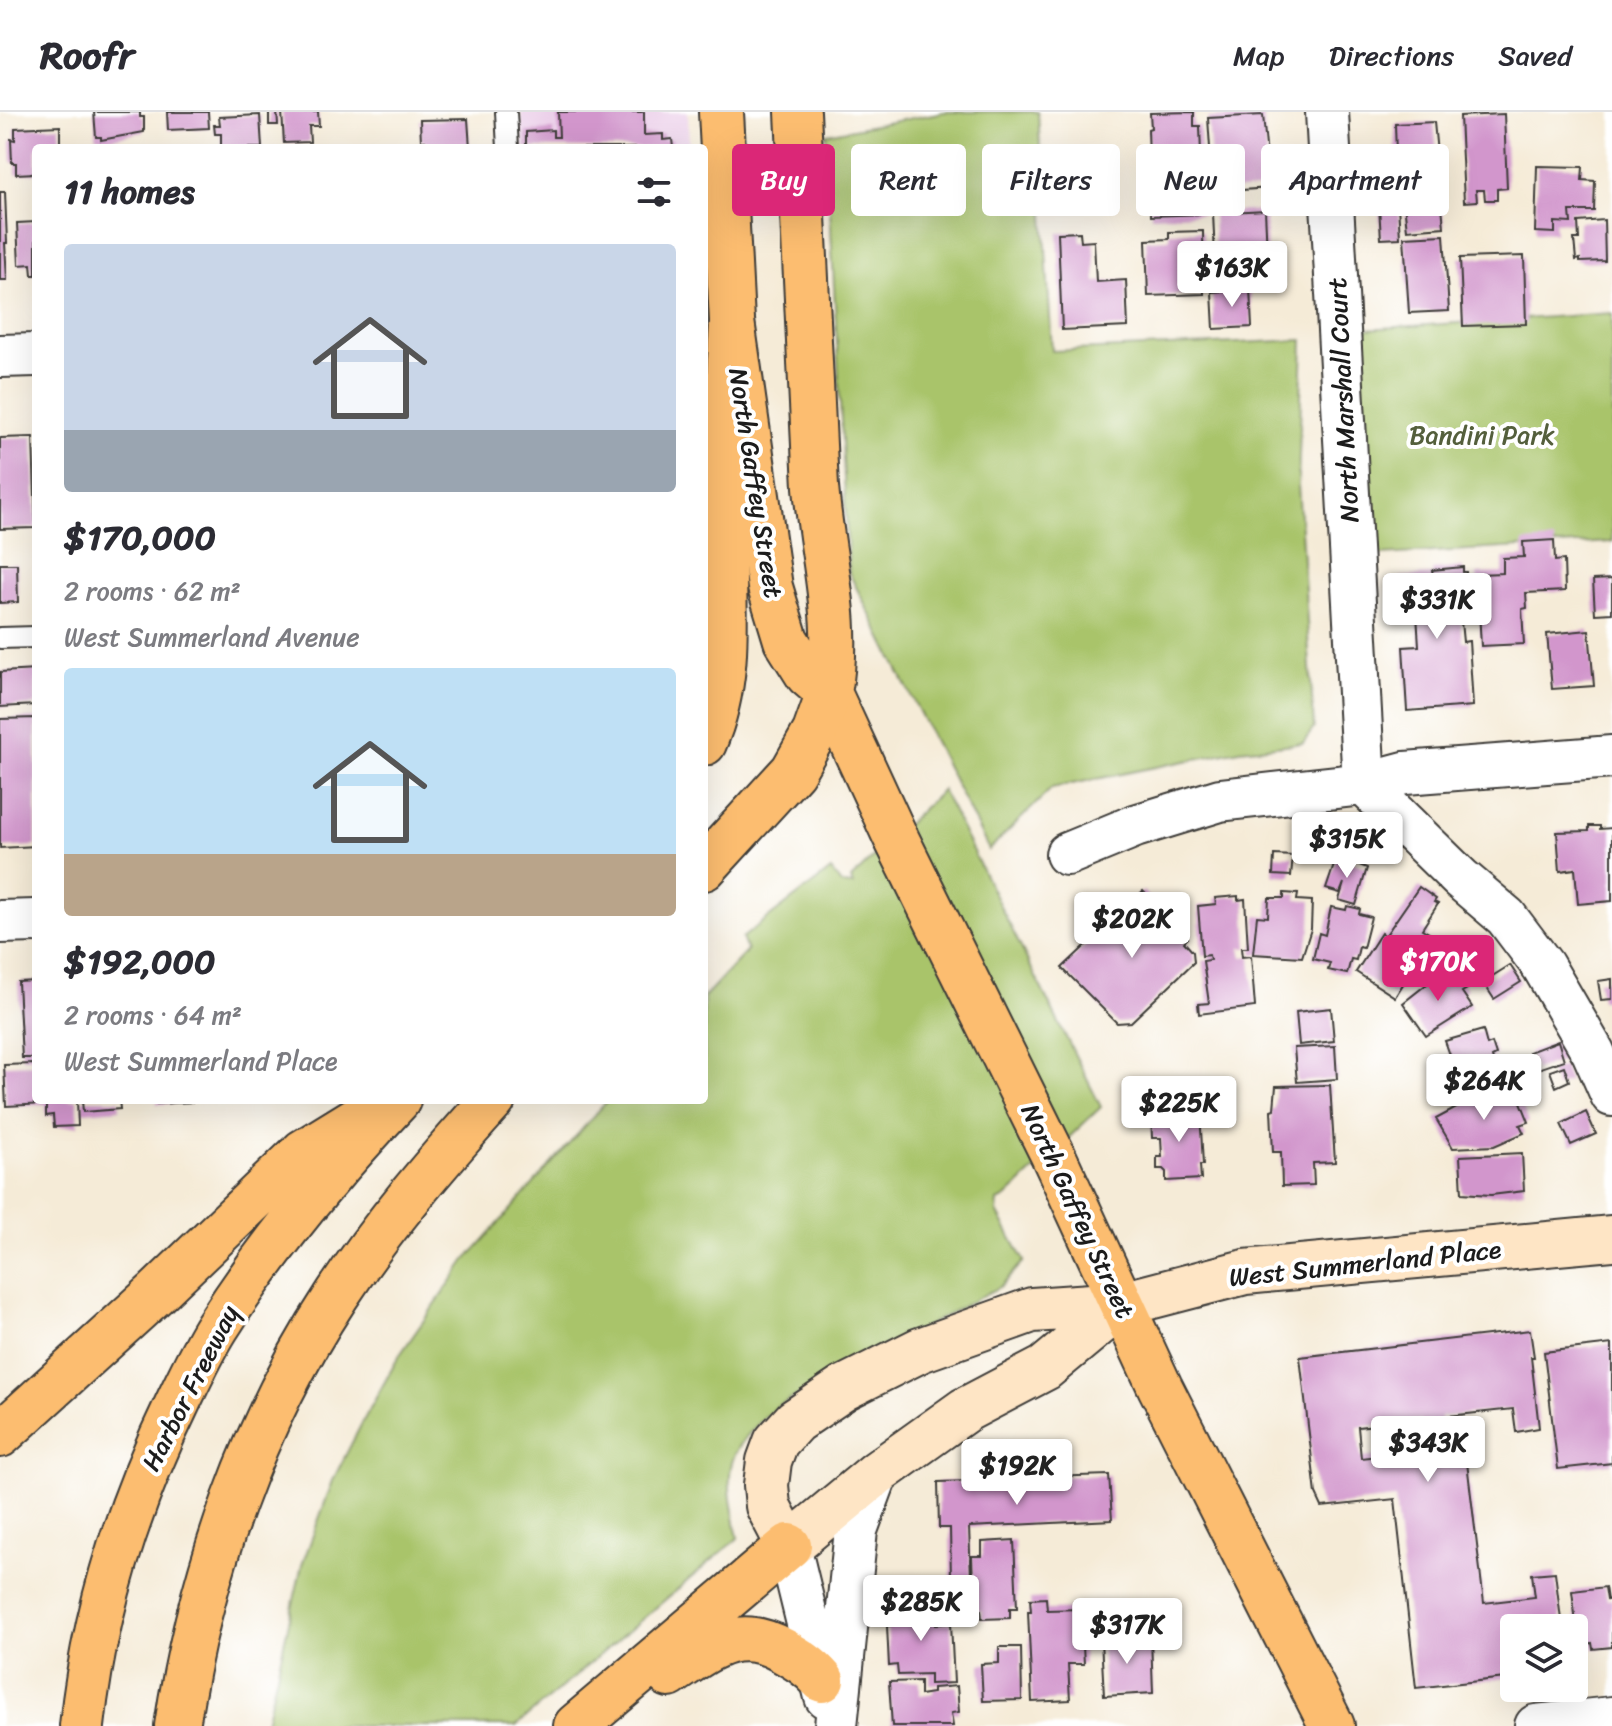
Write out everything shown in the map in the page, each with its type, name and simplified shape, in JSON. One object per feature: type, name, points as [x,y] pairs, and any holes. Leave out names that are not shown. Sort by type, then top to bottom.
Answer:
[{"type":"main road","name":"North Gaffey Street","points":[[721,112],[718,322],[776,613],[796,659],[829,693],[895,836],[1052,1153],[1243,1555],[1332,1726]]},
{"type":"main road","points":[[708,864],[793,771],[815,732],[829,693],[833,669],[835,626],[816,487],[798,112]]},
{"type":"main road","points":[[708,733],[717,709],[724,672],[718,322]]},
{"type":"main road","points":[[0,1435],[155,1294],[303,1152],[381,1104]]},
{"type":"main road","name":"Harbor Freeway","points":[[82,1726],[100,1614],[122,1535],[151,1459],[187,1383],[214,1330],[280,1236],[395,1104]]},
{"type":"main road","points":[[177,1726],[193,1640],[214,1558],[247,1468],[276,1403],[315,1332],[359,1264],[410,1197],[490,1104]]},
{"type":"main road","name":"West Summerland Place","points":[[1122,1304],[1045,1368],[965,1410],[877,1473],[789,1546],[768,1506],[766,1485],[769,1461],[776,1442],[795,1421],[844,1388],[920,1350],[1032,1310],[1122,1304],[1245,1272],[1612,1238]]},
{"type":"main road","points":[[576,1726],[789,1546]]},
{"type":"main road","points":[[589,1726],[713,1646],[740,1638],[767,1641],[808,1664],[822,1680]]},
{"type":"street","name":"North Marshall Court","points":[[1327,112],[1364,784]]},
{"type":"street","points":[[0,356],[32,355]]},
{"type":"street","points":[[1067,854],[1135,826],[1220,800],[1364,784],[1405,773],[1612,757]]},
{"type":"street","points":[[1364,784],[1460,878],[1506,917],[1543,966],[1593,1052],[1612,1095]]},
{"type":"street","points":[[0,922],[32,921]]},
{"type":"street","points":[[835,1726],[856,1530],[877,1473]]},
{"type":"street","points":[[789,1546],[835,1726]]},
{"type":"street","points":[[1536,1726],[1612,1718]]},
{"type":"lane","points":[[506,112],[508,144]]},
{"type":"lane","points":[[0,638],[32,637]]},
{"type":"shaded area","points":[[521,112],[688,112],[689,144],[523,144]]},
{"type":"green space","points":[[944,112],[1038,112],[1040,144],[982,144],[982,216],[1044,216],[1052,351],[1303,340],[1298,485],[1314,728],[1303,743],[1240,750],[1052,788],[989,850],[849,573],[830,216],[835,216],[835,144],[827,144],[826,134]]},
{"type":"green space","name":"Bandini Park","points":[[1612,313],[1612,542],[1364,556],[1350,330]]},
{"type":"green space","points":[[942,790],[1101,1107],[1006,1197],[998,1201],[997,1212],[1024,1261],[1001,1286],[778,1406],[746,1437],[732,1463],[730,1494],[738,1538],[516,1726],[265,1726],[302,1565],[334,1478],[399,1356],[466,1260],[604,1104],[708,1104],[708,993],[747,951],[742,938],[831,870],[841,884],[853,885],[851,879]]},
{"type":"building","points":[[94,112],[140,112],[140,117],[144,117],[144,132],[101,140],[101,137],[96,137]]},
{"type":"building","points":[[167,112],[208,112],[209,128],[168,130]]},
{"type":"building","points":[[269,112],[277,112],[278,125],[269,125]]},
{"type":"building","points":[[282,112],[318,112],[319,126],[309,126],[310,142],[284,143]]},
{"type":"building","points":[[558,112],[644,112],[644,135],[663,134],[663,140],[672,139],[673,144],[526,144],[526,132],[553,130],[553,137],[559,137]]},
{"type":"building","points":[[1194,112],[1194,126],[1200,126],[1201,144],[1149,144],[1150,113]]},
{"type":"building","points":[[1504,114],[1507,188],[1497,189],[1497,200],[1485,200],[1484,190],[1476,190],[1477,201],[1464,202],[1460,116]]},
{"type":"building","points":[[260,115],[262,144],[221,144],[221,134],[215,134],[214,125],[220,125],[219,117]]},
{"type":"building","points":[[1263,115],[1266,144],[1261,144],[1261,189],[1245,190],[1245,144],[1210,144],[1208,118]]},
{"type":"building","points":[[468,119],[470,144],[425,144],[421,141],[420,120]]},
{"type":"building","points":[[1434,122],[1436,144],[1396,144],[1395,124]]},
{"type":"building","points":[[60,126],[60,143],[65,144],[32,144],[32,173],[16,174],[16,163],[12,163],[11,139],[15,140],[15,128]]},
{"type":"building","points":[[1537,166],[1583,167],[1582,180],[1595,181],[1594,211],[1570,211],[1571,223],[1555,222],[1555,233],[1535,232]]},
{"type":"building","points":[[0,192],[5,192],[7,280],[0,280]]},
{"type":"building","points":[[1261,210],[1261,216],[1265,216],[1268,276],[1216,279],[1213,216],[1245,216],[1245,211]]},
{"type":"building","points":[[1380,216],[1399,216],[1400,238],[1381,239]]},
{"type":"building","points":[[1405,216],[1443,216],[1444,227],[1407,230]]},
{"type":"building","points":[[1604,220],[1605,261],[1576,260],[1574,239],[1579,239],[1578,222]]},
{"type":"building","points":[[32,222],[32,275],[31,264],[19,265],[17,223]]},
{"type":"building","points":[[1203,231],[1204,294],[1148,296],[1146,240],[1169,239],[1169,232]]},
{"type":"building","points":[[1080,232],[1081,242],[1094,241],[1096,282],[1126,280],[1128,327],[1062,330],[1058,233]]},
{"type":"building","points":[[1444,235],[1449,311],[1409,313],[1404,237]]},
{"type":"building","points":[[1524,256],[1526,324],[1463,326],[1460,258]]},
{"type":"building","points":[[1250,289],[1252,327],[1214,329],[1212,292]]},
{"type":"building","points":[[32,437],[32,528],[0,529],[0,438]]},
{"type":"building","points":[[1554,540],[1555,561],[1564,560],[1565,591],[1526,593],[1527,608],[1522,609],[1524,644],[1481,646],[1477,574],[1503,573],[1503,558],[1524,557],[1523,542]]},
{"type":"building","points":[[0,564],[17,564],[18,602],[0,603]]},
{"type":"building","points":[[1463,567],[1463,572],[1466,572],[1468,610],[1460,611],[1463,642],[1469,641],[1473,706],[1407,711],[1403,647],[1419,646],[1417,614],[1402,615],[1399,577],[1433,575],[1432,570]]},
{"type":"building","points":[[1612,579],[1612,613],[1595,614],[1593,580]]},
{"type":"building","points":[[1589,630],[1594,686],[1552,689],[1547,634]]},
{"type":"building","points":[[32,670],[32,705],[0,707],[0,672]]},
{"type":"building","points":[[32,718],[32,846],[0,848],[0,719]]},
{"type":"building","points":[[1589,826],[1612,828],[1612,901],[1578,904],[1575,869],[1560,871],[1557,832],[1589,831]]},
{"type":"building","points":[[1274,855],[1293,856],[1291,876],[1273,875]]},
{"type":"building","points":[[1337,856],[1367,868],[1356,905],[1339,900],[1344,883],[1340,893],[1326,889]]},
{"type":"building","points":[[1419,887],[1438,904],[1422,929],[1429,933],[1422,944],[1426,947],[1395,997],[1356,972],[1381,933],[1385,936]]},
{"type":"building","points":[[1143,891],[1188,938],[1184,942],[1193,952],[1194,962],[1131,1022],[1117,1023],[1062,968]]},
{"type":"building","points":[[1284,893],[1298,894],[1297,900],[1312,901],[1311,929],[1302,957],[1253,954],[1257,916],[1268,917],[1269,898],[1284,898]]},
{"type":"building","points":[[1238,896],[1238,900],[1245,899],[1248,948],[1241,948],[1242,957],[1251,956],[1255,1007],[1199,1014],[1198,1004],[1209,1003],[1203,961],[1210,960],[1209,955],[1202,956],[1198,906],[1216,904],[1215,898]]},
{"type":"building","points":[[1347,906],[1360,909],[1359,914],[1371,917],[1363,948],[1359,947],[1356,960],[1351,959],[1347,974],[1328,970],[1330,963],[1313,959],[1319,933],[1325,935],[1331,907],[1346,910]]},
{"type":"building","points":[[1510,965],[1521,982],[1494,999],[1483,982]]},
{"type":"building","points":[[1446,969],[1456,982],[1460,979],[1467,989],[1462,992],[1472,1007],[1426,1036],[1403,1003]]},
{"type":"building","points":[[1612,979],[1612,999],[1601,1000],[1598,981]]},
{"type":"building","points":[[32,981],[32,1058],[22,1058],[18,982]]},
{"type":"building","points":[[1331,1008],[1334,1041],[1299,1045],[1296,1012]]},
{"type":"building","points":[[1483,1030],[1487,1045],[1492,1043],[1496,1055],[1492,1057],[1498,1076],[1444,1091],[1435,1060],[1450,1055],[1445,1041]]},
{"type":"building","points":[[1558,1041],[1564,1060],[1535,1070],[1529,1052]]},
{"type":"building","points":[[1335,1046],[1337,1079],[1297,1082],[1294,1048]]},
{"type":"building","points":[[32,1064],[32,1104],[46,1104],[6,1106],[4,1065]]},
{"type":"building","points":[[1564,1066],[1569,1081],[1556,1087],[1550,1071]]},
{"type":"building","points":[[1330,1085],[1335,1162],[1313,1163],[1314,1185],[1282,1186],[1281,1152],[1273,1152],[1271,1110],[1274,1109],[1276,1086]]},
{"type":"building","points":[[1505,1091],[1509,1101],[1519,1097],[1529,1122],[1520,1125],[1524,1133],[1494,1146],[1453,1148],[1436,1119],[1473,1099],[1476,1104]]},
{"type":"building","points":[[46,1104],[77,1104],[78,1126],[54,1127],[53,1115],[46,1116]]},
{"type":"building","points":[[82,1104],[119,1104],[120,1109],[83,1112]]},
{"type":"building","points":[[1200,1111],[1201,1179],[1166,1181],[1166,1172],[1157,1169],[1157,1157],[1162,1157],[1161,1138],[1152,1138],[1151,1114]]},
{"type":"building","points":[[1586,1112],[1596,1134],[1571,1145],[1561,1124]]},
{"type":"building","points":[[1522,1153],[1524,1191],[1491,1195],[1462,1193],[1460,1156]]},
{"type":"building","points":[[1530,1330],[1539,1428],[1516,1432],[1513,1409],[1440,1417],[1444,1448],[1465,1446],[1484,1603],[1535,1597],[1532,1574],[1555,1572],[1560,1614],[1500,1614],[1500,1679],[1416,1688],[1395,1499],[1322,1507],[1316,1494],[1300,1357]],"holes":[[[1420,1420],[1423,1451],[1361,1458],[1358,1427]]]},
{"type":"building","points":[[1612,1344],[1612,1463],[1558,1469],[1544,1352]]},
{"type":"building","points":[[1047,1472],[1048,1477],[1109,1475],[1112,1520],[969,1527],[971,1578],[951,1579],[950,1528],[939,1528],[938,1482],[968,1481],[967,1476],[983,1476],[983,1479],[1032,1478],[1032,1473]]},
{"type":"building","points":[[1014,1540],[1017,1608],[1010,1608],[1010,1618],[982,1619],[981,1610],[974,1610],[972,1556],[982,1556],[982,1542]]},
{"type":"building","points":[[1605,1587],[1607,1600],[1612,1599],[1612,1647],[1593,1649],[1592,1643],[1588,1644],[1588,1614],[1575,1614],[1572,1591]]},
{"type":"building","points":[[1046,1598],[1047,1610],[1081,1609],[1084,1664],[1068,1664],[1070,1700],[1032,1702],[1028,1611],[1031,1611],[1030,1599]]},
{"type":"building","points":[[935,1599],[936,1624],[951,1623],[954,1683],[930,1684],[930,1674],[898,1675],[897,1665],[889,1666],[887,1626],[900,1624],[899,1602]]},
{"type":"building","points":[[1151,1637],[1153,1693],[1104,1696],[1101,1640]]},
{"type":"building","points":[[999,1647],[1021,1647],[1022,1700],[983,1701],[981,1664],[999,1663]]},
{"type":"building","points":[[920,1681],[920,1695],[933,1693],[933,1688],[957,1686],[959,1712],[951,1713],[953,1726],[892,1726],[889,1682]]}]
